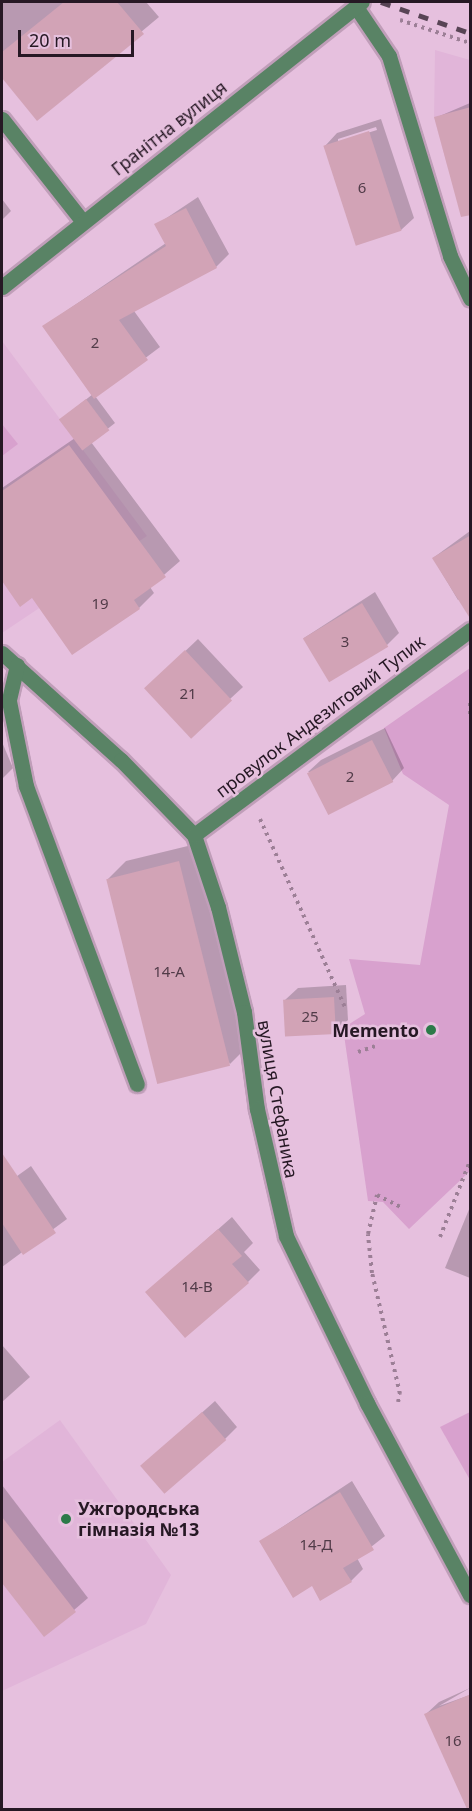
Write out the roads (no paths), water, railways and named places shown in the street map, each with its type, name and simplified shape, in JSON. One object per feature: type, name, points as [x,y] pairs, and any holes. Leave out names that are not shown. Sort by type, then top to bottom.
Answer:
[{"type":"street","name":"Гранітна вулиця","points":[[2,287],[359,4]]},
{"type":"street","points":[[359,4],[388,56],[450,256],[471,298]]},
{"type":"street","points":[[2,119],[83,222]]},
{"type":"street","name":"провулок Андезитовий Тупик","points":[[194,835],[471,630]]},
{"type":"street","name":"вулиця Стефаника","points":[[2,653],[17,664],[194,835],[218,906],[244,1012],[257,1109],[286,1236],[386,1434],[471,1595]]},
{"type":"street","points":[[17,664],[9,700],[26,786],[137,1084]]},
{"type":"railway","points":[[381,2],[470,33]]},
{"type":"place","name":"Memento","points":[[431,1030]]},
{"type":"place","name":"Ужгородська гімназія №13","points":[[66,1519]]}]
